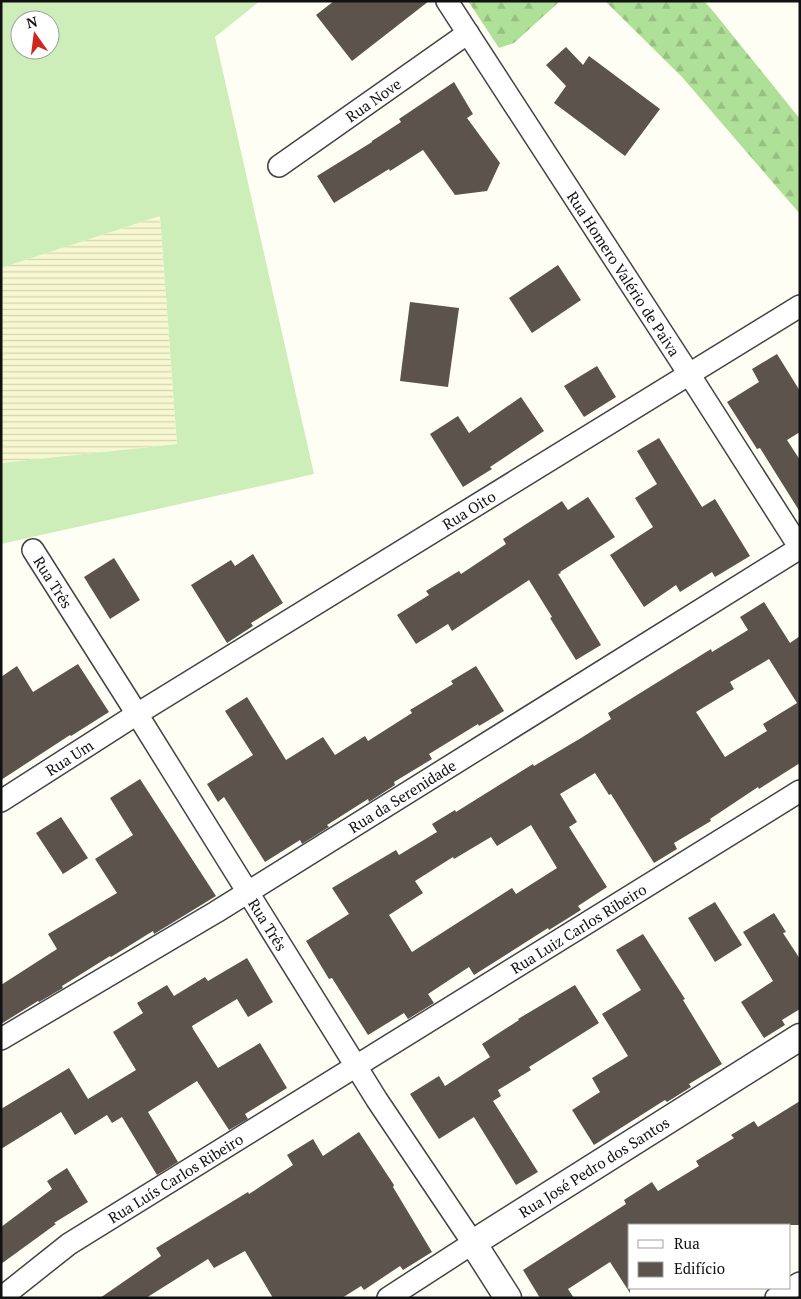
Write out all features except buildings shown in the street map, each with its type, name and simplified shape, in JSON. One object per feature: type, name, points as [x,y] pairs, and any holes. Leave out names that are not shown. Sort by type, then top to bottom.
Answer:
[{"type":"street","name":"Rua Homero Valério de Paiva","points":[[448,1],[800,548]]},
{"type":"street","name":"Rua Nove","points":[[279,166],[468,33]]},
{"type":"street","name":"Rua Oito","points":[[138,714],[800,306]]},
{"type":"street","name":"Rua da Serenidade","points":[[1,1039],[248,891],[800,548]]},
{"type":"street","name":"Rua Três","points":[[33,550],[138,714],[356,1066],[508,1298]]},
{"type":"street","name":"Rua Um","points":[[1,801],[138,714]]},
{"type":"street","name":"Rua Luiz Carlos Ribeiro","points":[[356,1066],[800,791]]},
{"type":"street","name":"Rua José Pedro dos Santos","points":[[388,1298],[800,1037]]},
{"type":"street","name":"Rua Luís Carlos Ribeiro","points":[[2,1298],[69,1244],[356,1066]]},
{"type":"street","points":[[776,1298],[790,1289]]},
{"type":"green space","points":[[1,1],[260,1],[215,37],[314,474],[1,544],[1,463],[177,444],[160,216],[1,268]]},
{"type":"green space","points":[[468,1],[560,1],[514,43],[499,48]]},
{"type":"green space","points":[[605,1],[704,1],[800,119],[800,214],[682,77]]},
{"type":"green space","points":[[160,216],[177,444],[1,463],[1,268]]}]
